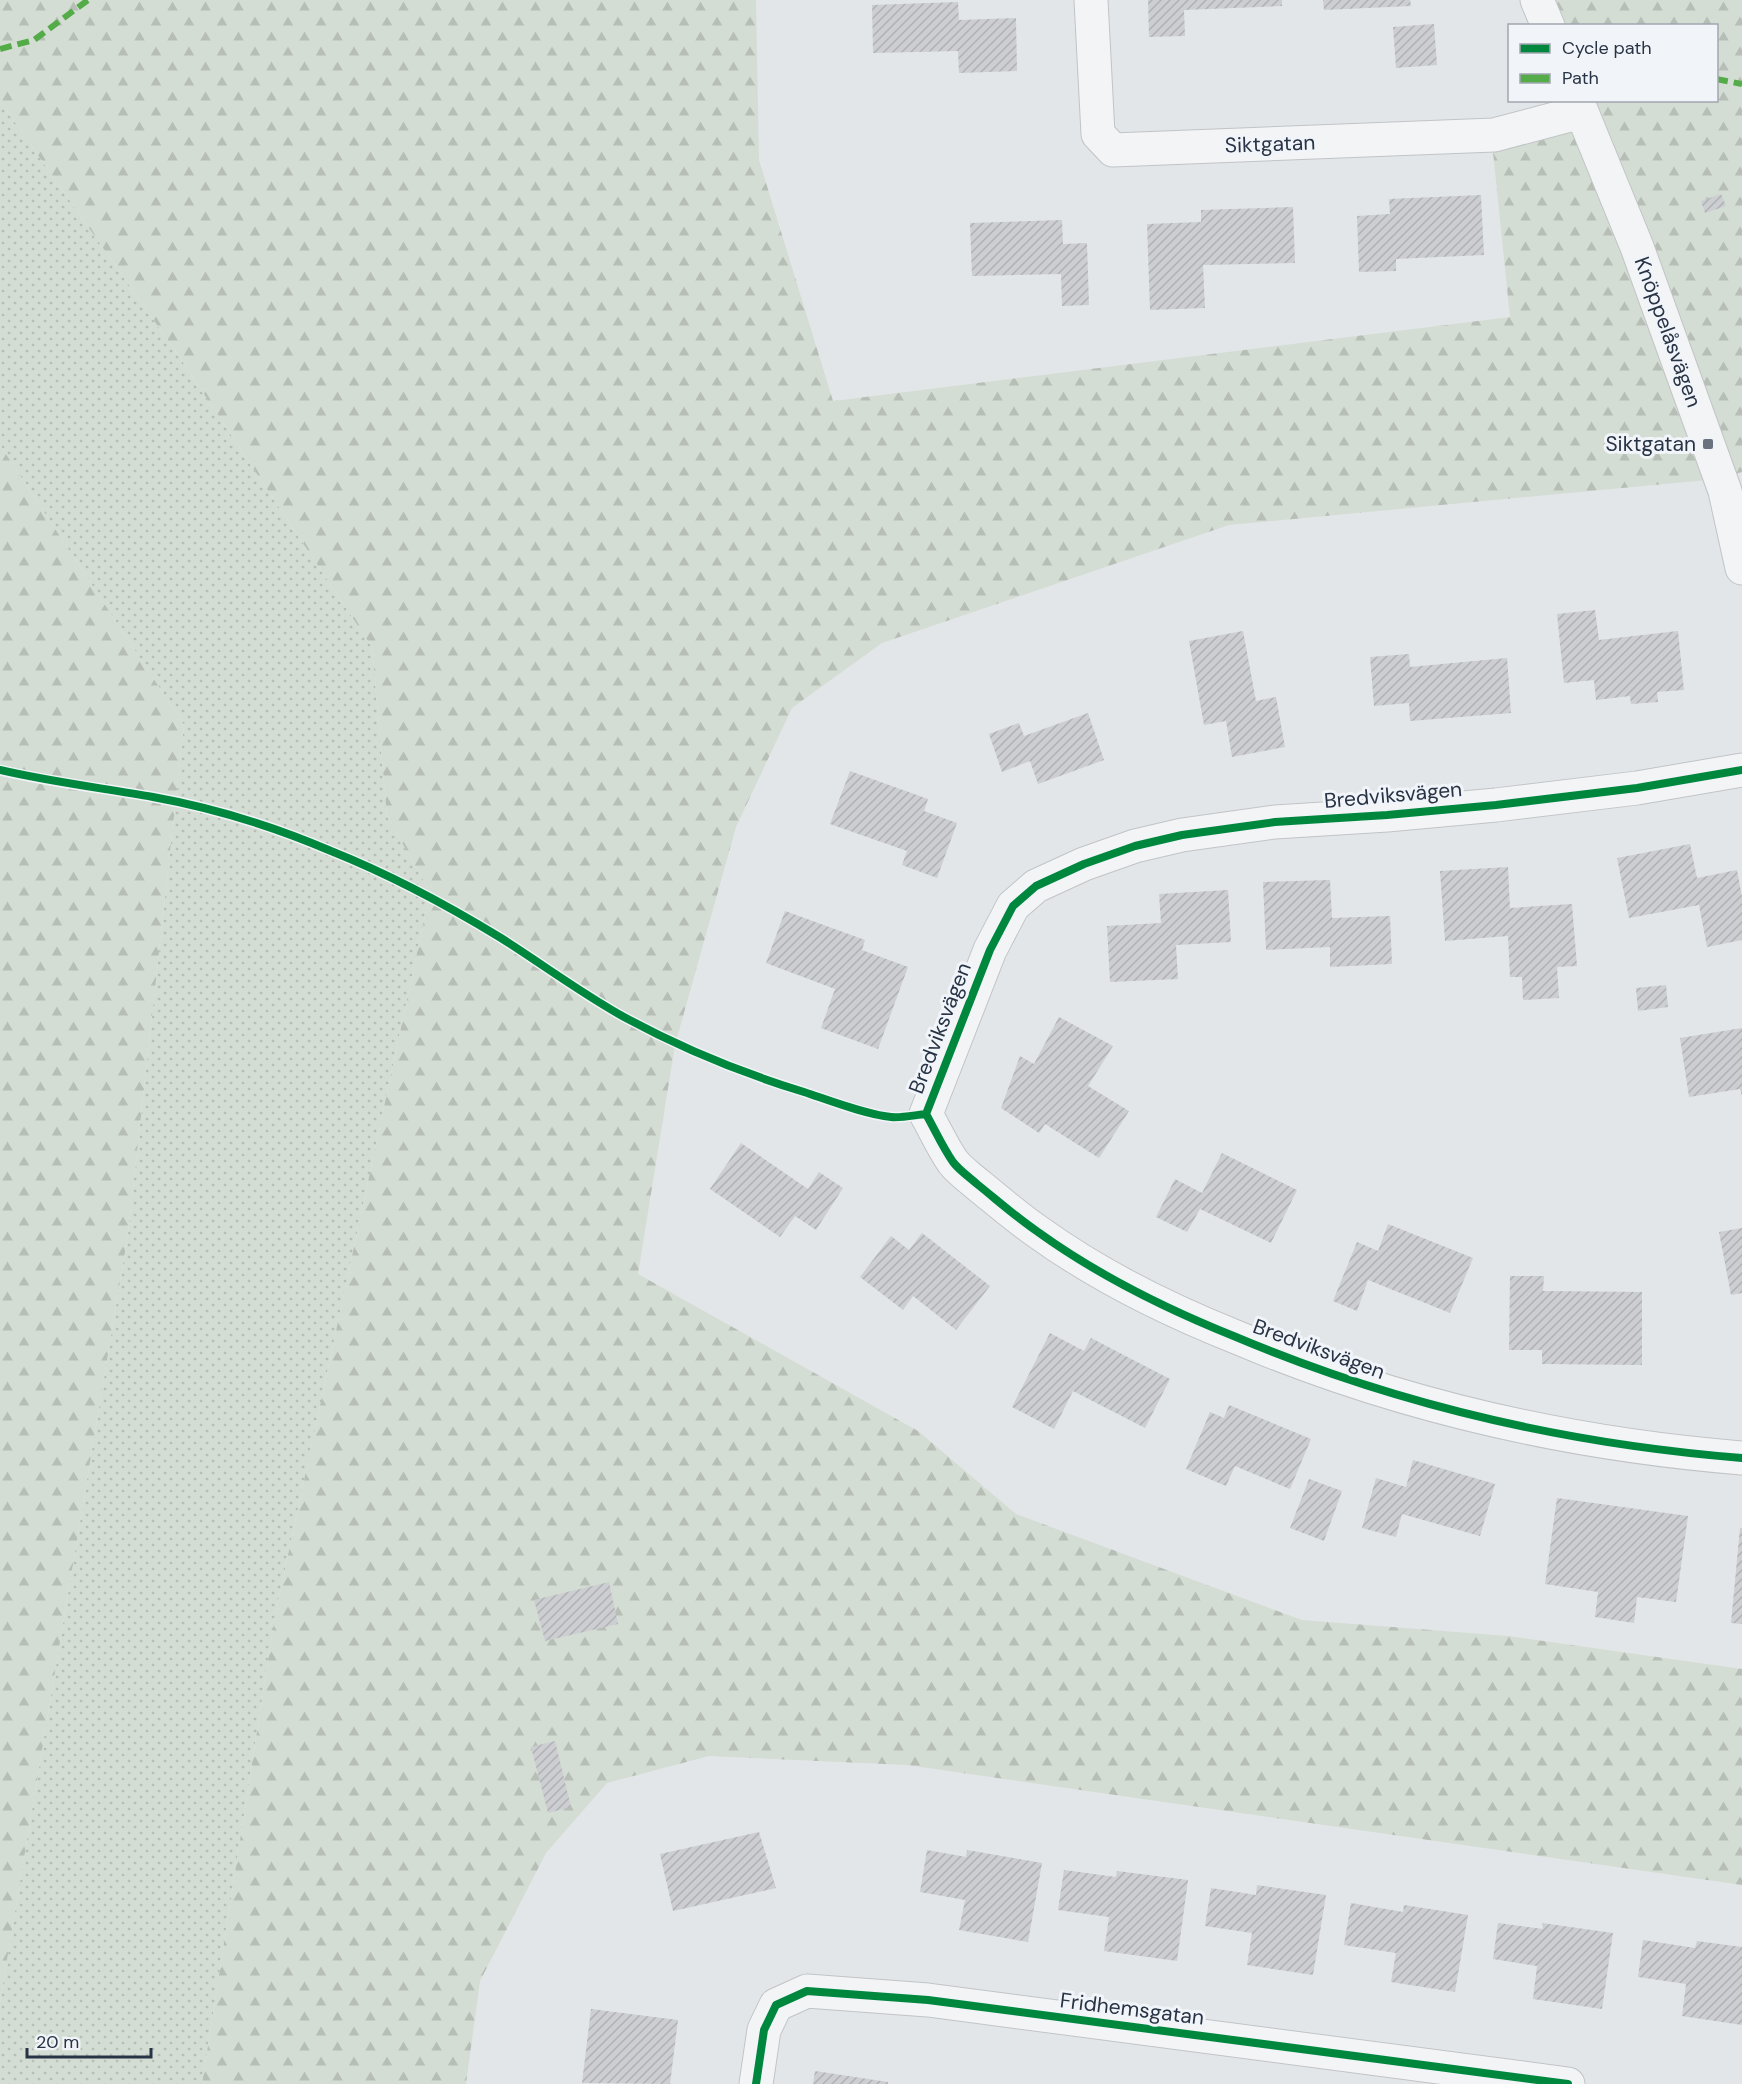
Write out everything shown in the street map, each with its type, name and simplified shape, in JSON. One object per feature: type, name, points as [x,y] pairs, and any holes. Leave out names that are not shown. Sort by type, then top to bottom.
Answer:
[{"type":"street","name":"Siktgatan","points":[[1091,0],[1098,134],[1113,150],[1494,135],[1579,106]]},
{"type":"street","points":[[1536,0],[1547,24]]},
{"type":"street","name":"Knöppelåsvägen","points":[[1579,106],[1637,247],[1725,491],[1742,568]]},
{"type":"street","name":"Bredviksvägen","points":[[1742,770],[1637,788],[1496,805],[1275,822],[1182,835],[1135,846],[1084,864],[1036,886],[1013,906],[990,950],[926,1114],[954,1164],[1018,1219],[1065,1252],[1171,1311],[1284,1358],[1393,1394],[1466,1414],[1543,1432],[1624,1445],[1742,1458]]},
{"type":"street","name":"Fridhemsgatan","points":[[756,2084],[764,2030],[776,2005],[807,1991],[928,2000],[1568,2084]]},
{"type":"green space","points":[[0,0],[756,0],[759,160],[833,401],[1510,317],[1493,152],[1583,117],[1576,102],[1718,102],[1718,24],[1546,24],[1536,0],[1742,0],[1742,472],[1718,479],[1229,525],[882,643],[792,708],[736,827],[675,1045],[638,1274],[918,1431],[1016,1514],[1302,1620],[1508,1636],[1742,1669],[1742,1885],[907,1765],[709,1756],[607,1783],[546,1853],[480,1981],[466,2084],[202,2084],[275,1616],[430,892],[387,816],[372,647],[178,355],[0,101]]},
{"type":"green space","points":[[0,101],[178,355],[372,647],[387,816],[430,892],[275,1616],[202,2084],[0,2084],[0,2002],[128,1234],[184,725],[0,445]]},
{"type":"green space","points":[[0,445],[184,725],[128,1234],[0,2002]]},
{"type":"building","points":[[1148,0],[1282,0],[1282,6],[1184,10],[1185,36],[1149,37]]},
{"type":"building","points":[[1323,0],[1410,0],[1411,6],[1324,10]]},
{"type":"building","points":[[958,2],[959,20],[1016,18],[1017,71],[959,73],[958,51],[873,53],[872,5]]},
{"type":"building","points":[[1434,24],[1437,65],[1396,68],[1393,27]]},
{"type":"building","points":[[1721,194],[1726,206],[1705,213],[1701,201]]},
{"type":"building","points":[[1481,195],[1484,255],[1396,259],[1396,271],[1359,272],[1357,216],[1390,214],[1389,199]]},
{"type":"building","points":[[1293,207],[1295,263],[1203,265],[1205,308],[1150,310],[1147,224],[1201,222],[1201,210]]},
{"type":"building","points":[[1062,220],[1063,244],[1087,243],[1089,305],[1062,306],[1061,274],[972,276],[970,223]]},
{"type":"building","points":[[1595,610],[1599,640],[1678,631],[1684,690],[1657,692],[1658,702],[1631,704],[1630,696],[1596,700],[1594,680],[1564,683],[1557,614]]},
{"type":"building","points":[[1243,631],[1256,701],[1276,697],[1285,747],[1232,757],[1226,721],[1204,725],[1189,641]]},
{"type":"building","points":[[1409,654],[1410,667],[1507,658],[1511,713],[1410,721],[1409,703],[1374,706],[1370,657]]},
{"type":"building","points":[[1088,713],[1104,760],[1038,784],[1030,761],[1002,772],[989,734],[1019,723],[1024,736]]},
{"type":"building","points":[[850,771],[928,799],[924,811],[957,823],[937,878],[902,865],[907,851],[830,824]]},
{"type":"building","points":[[1690,844],[1697,878],[1737,870],[1742,897],[1742,940],[1707,947],[1699,905],[1629,918],[1617,858]]},
{"type":"building","points":[[1508,867],[1510,908],[1572,904],[1577,966],[1557,967],[1559,998],[1523,1000],[1522,977],[1510,977],[1508,936],[1445,941],[1440,871]]},
{"type":"building","points":[[1330,880],[1332,918],[1390,916],[1392,964],[1330,967],[1330,947],[1266,950],[1263,882]]},
{"type":"building","points":[[1228,890],[1231,942],[1176,945],[1178,979],[1110,982],[1107,926],[1161,923],[1159,894]]},
{"type":"building","points":[[785,911],[865,940],[862,950],[908,967],[878,1049],[821,1028],[835,989],[766,963]]},
{"type":"building","points":[[1666,985],[1668,1007],[1638,1011],[1636,988]]},
{"type":"building","points":[[1059,1017],[1113,1046],[1088,1086],[1129,1111],[1099,1158],[1045,1124],[1039,1133],[1001,1108],[1020,1056],[1034,1064]]},
{"type":"building","points":[[1742,1028],[1742,1096],[1740,1089],[1689,1097],[1680,1038]]},
{"type":"building","points":[[741,1143],[808,1189],[819,1172],[843,1188],[816,1230],[795,1216],[780,1237],[710,1189]]},
{"type":"building","points":[[1222,1153],[1297,1190],[1271,1243],[1200,1209],[1187,1232],[1156,1217],[1175,1179],[1202,1193]]},
{"type":"building","points":[[1388,1224],[1473,1258],[1450,1313],[1368,1280],[1357,1311],[1333,1301],[1357,1242],[1378,1251]]},
{"type":"building","points":[[1742,1228],[1742,1293],[1731,1295],[1719,1232]]},
{"type":"building","points":[[922,1233],[990,1286],[956,1330],[913,1296],[903,1310],[860,1277],[891,1236],[909,1250]]},
{"type":"building","points":[[1510,1276],[1544,1276],[1543,1291],[1642,1292],[1642,1365],[1542,1364],[1542,1350],[1509,1350]]},
{"type":"building","points":[[1050,1333],[1084,1351],[1091,1338],[1170,1379],[1145,1428],[1073,1391],[1054,1429],[1012,1407]]},
{"type":"building","points":[[1229,1405],[1311,1439],[1290,1489],[1235,1466],[1226,1486],[1186,1469],[1210,1412],[1224,1418]]},
{"type":"building","points":[[1413,1460],[1495,1484],[1480,1536],[1402,1514],[1396,1537],[1362,1528],[1376,1478],[1406,1487]]},
{"type":"building","points":[[1309,1479],[1342,1491],[1324,1541],[1290,1528]]},
{"type":"building","points":[[1557,1498],[1688,1516],[1676,1602],[1637,1597],[1634,1623],[1595,1617],[1598,1592],[1545,1584]]},
{"type":"building","points":[[1740,1528],[1742,1528],[1742,1624],[1731,1623]]},
{"type":"building","points":[[609,1582],[618,1624],[545,1641],[534,1600]]},
{"type":"building","points":[[555,1741],[571,1807],[548,1813],[531,1747]]},
{"type":"building","points":[[759,1832],[776,1888],[673,1911],[660,1854]]},
{"type":"building","points":[[927,1850],[966,1857],[967,1850],[1042,1863],[1028,1942],[959,1930],[965,1900],[920,1892]]},
{"type":"building","points":[[1064,1870],[1116,1877],[1117,1871],[1188,1880],[1177,1961],[1104,1951],[1109,1917],[1058,1910]]},
{"type":"building","points":[[1257,1885],[1326,1895],[1313,1975],[1247,1965],[1252,1933],[1205,1926],[1211,1888],[1256,1895]]},
{"type":"building","points":[[1351,1903],[1403,1912],[1404,1905],[1468,1915],[1455,1992],[1391,1982],[1396,1953],[1344,1945]]},
{"type":"building","points":[[1498,1923],[1543,1929],[1542,1923],[1613,1933],[1602,2009],[1533,1999],[1537,1966],[1493,1959]]},
{"type":"building","points":[[1643,1940],[1695,1948],[1697,1941],[1742,1947],[1742,2025],[1682,2016],[1686,1984],[1638,1977]]},
{"type":"building","points":[[591,2009],[678,2020],[670,2084],[582,2083]]},
{"type":"building","points":[[815,2071],[888,2082],[888,2084],[813,2084]]},
{"type":"marked path","points":[[0,49],[34,40],[88,0]]},
{"type":"marked path","points":[[1718,79],[1742,84]]},
{"type":"cycle path","points":[[0,770],[176,801],[244,819],[288,834],[375,870],[439,902],[501,938],[608,1008],[712,1059],[758,1077],[881,1116],[904,1117],[926,1114]]},
{"type":"cycle path","points":[[1742,770],[1637,788],[1496,805],[1275,822],[1182,835],[1135,846],[1084,864],[1036,886],[1013,906],[990,950],[926,1114],[955,1165],[1022,1220],[1061,1248],[1109,1277],[1210,1326],[1359,1383],[1484,1418],[1612,1443],[1742,1458]]},
{"type":"cycle path","points":[[756,2084],[764,2030],[776,2005],[807,1991],[928,2000],[1568,2084]]},
{"type":"place","name":"Siktgatan","points":[[1708,444]]}]
